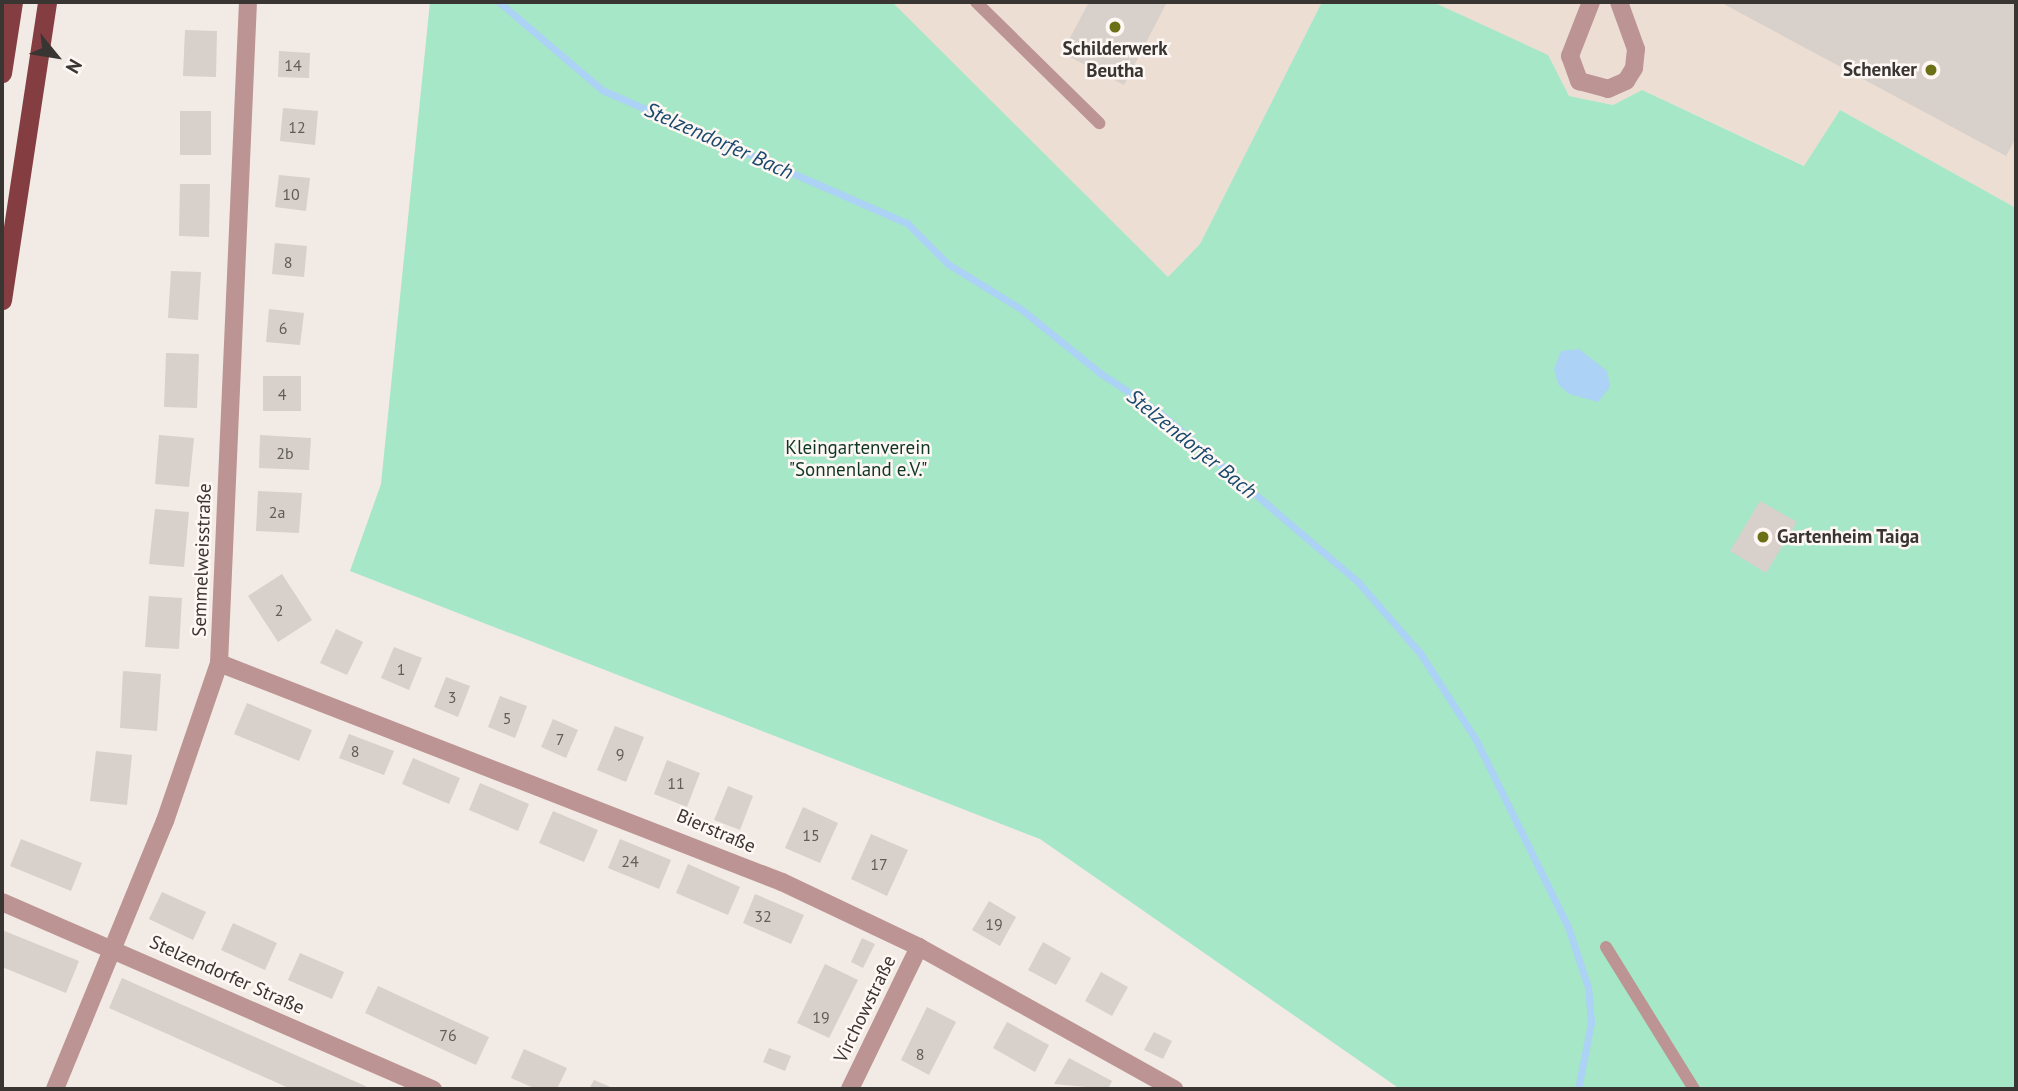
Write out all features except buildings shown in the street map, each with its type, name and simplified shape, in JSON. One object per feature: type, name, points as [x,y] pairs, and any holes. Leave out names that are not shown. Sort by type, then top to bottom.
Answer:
[{"type":"highway","points":[[2,73],[13,2]]},
{"type":"highway","points":[[2,300],[47,2]]},
{"type":"street","name":"Semmelweisstraße","points":[[55,1089],[111,947],[165,821],[219,663],[248,2]]},
{"type":"street","points":[[1591,2],[1570,56],[1580,81],[1608,89],[1626,80],[1634,68],[1636,49],[1619,2]]},
{"type":"street","name":"Bierstraße","points":[[219,663],[657,829],[919,947],[1174,1089]]},
{"type":"street","name":"Stelzendorfer Straße","points":[[2,902],[111,947],[433,1089]]},
{"type":"street","name":"Virchowstraße","points":[[850,1089],[919,947]]},
{"type":"lane","points":[[976,2],[1099,123]]},
{"type":"lane","points":[[1606,947],[1693,1089]]},
{"type":"shaded area","points":[[882,2],[1322,2],[1200,244],[1168,277]]},
{"type":"shaded area","points":[[1433,2],[2016,2],[2016,208],[1840,110],[1805,166],[1642,90],[1613,105],[1569,96],[1547,55]]},
{"type":"green space","name":"Kleingartenverein \"Sonnenland e.V.\"","points":[[430,2],[892,2],[1168,277],[1200,244],[1322,2],[1433,2],[1548,55],[1569,96],[1613,105],[1642,90],[1804,166],[1840,110],[2016,208],[2016,1089],[1400,1089],[1040,839],[350,571],[381,484]]},
{"type":"water","points":[[1579,349],[1607,371],[1610,387],[1598,402],[1569,394],[1558,384],[1554,369],[1561,351]]},
{"type":"waterway","name":"Stelzendorfer Bach","points":[[499,2],[602,90],[907,223],[948,264],[1021,309],[1100,373],[1159,412],[1358,582],[1420,653],[1476,740],[1568,927],[1588,987],[1591,1023],[1578,1089]]},
{"type":"place","name":"Schilderwerk Beutha","points":[[1115,27]]},
{"type":"place","name":"Schenker","points":[[1931,70]]},
{"type":"place","name":"Gartenheim Taiga","points":[[1763,537]]}]
